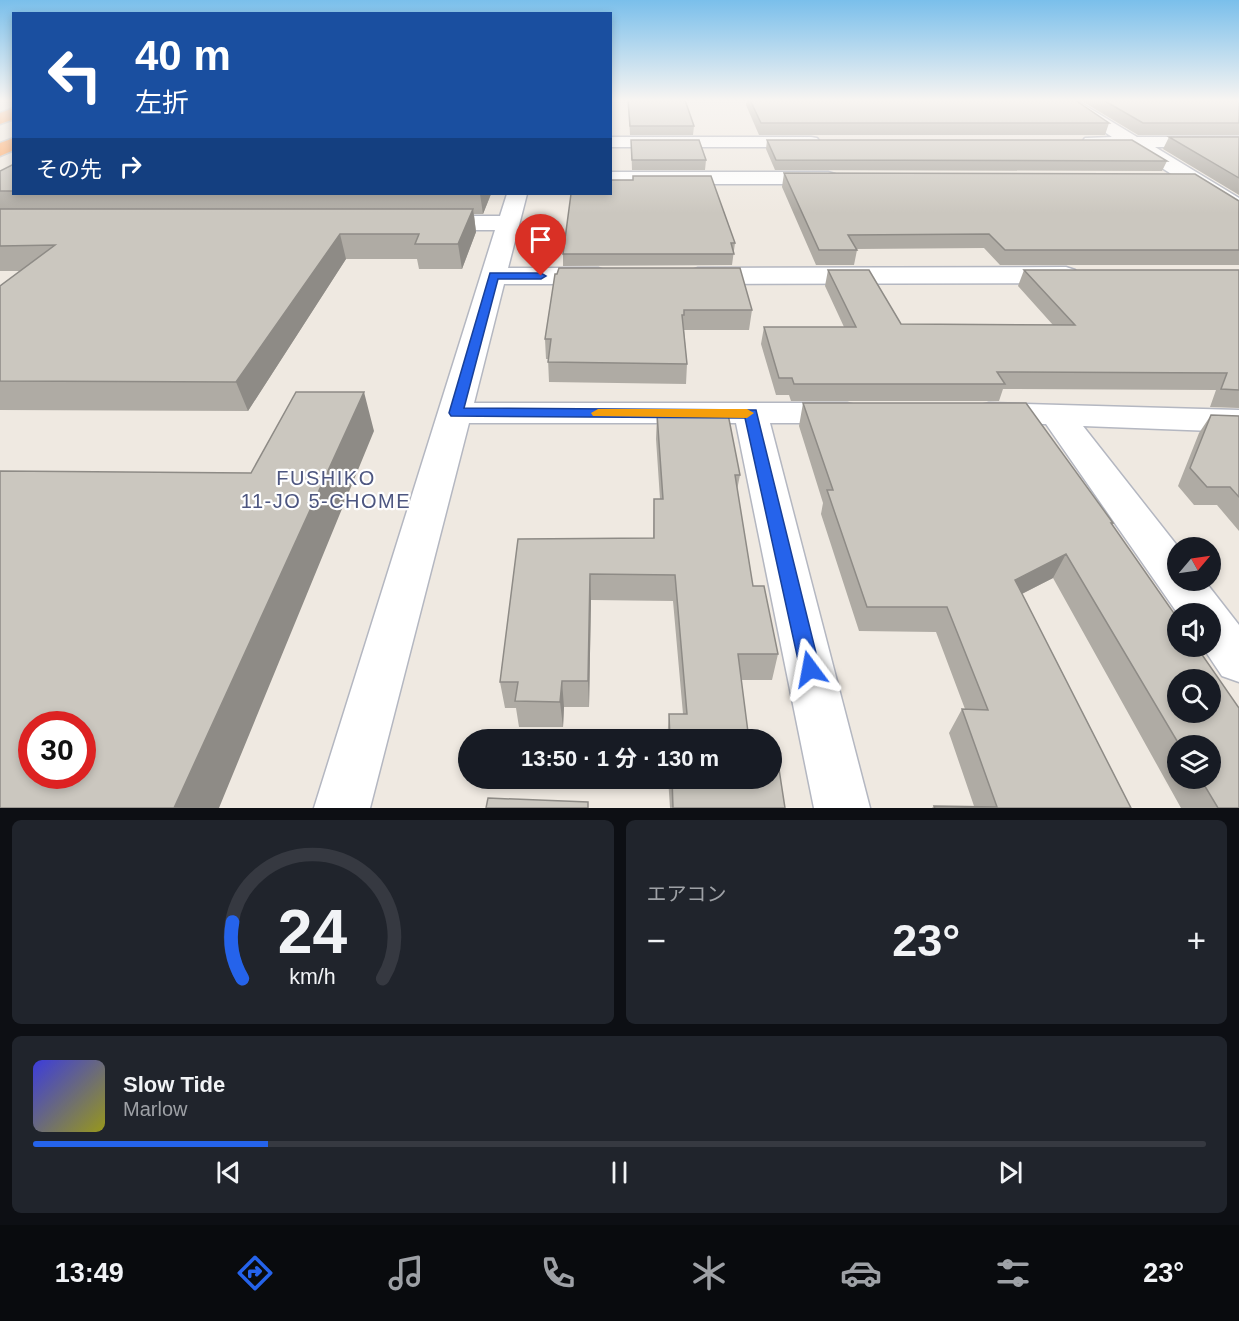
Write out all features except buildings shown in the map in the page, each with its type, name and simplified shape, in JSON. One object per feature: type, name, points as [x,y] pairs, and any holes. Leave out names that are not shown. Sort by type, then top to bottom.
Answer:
[{"type":"street","points":[[1127,138],[1239,207]]},
{"type":"street","points":[[612,142],[834,142]]},
{"type":"street","points":[[1069,142],[1239,142]]},
{"type":"street","points":[[612,178],[850,178]]},
{"type":"street","points":[[1161,178],[1193,179]]},
{"type":"street","points":[[342,808],[456,413],[512,208],[413,223]]},
{"type":"street","points":[[671,276],[1085,275]]},
{"type":"street","points":[[494,276],[624,276]]},
{"type":"street","points":[[456,413],[880,413]]},
{"type":"street","points":[[751,413],[842,808]]},
{"type":"street","points":[[962,413],[1239,421]]},
{"type":"street","points":[[1056,414],[1167,564]]},
{"type":"street","points":[[1221,637],[1239,661]]},
{"type":"slow traffic","points":[[598,413],[747,413]]},
{"type":"district","name":"FUSHIKO 11-JO 5-CHOME","points":[[326,490]]},
{"type":"route","points":[[541,276],[494,276],[456,413],[751,413],[810,669]]}]
